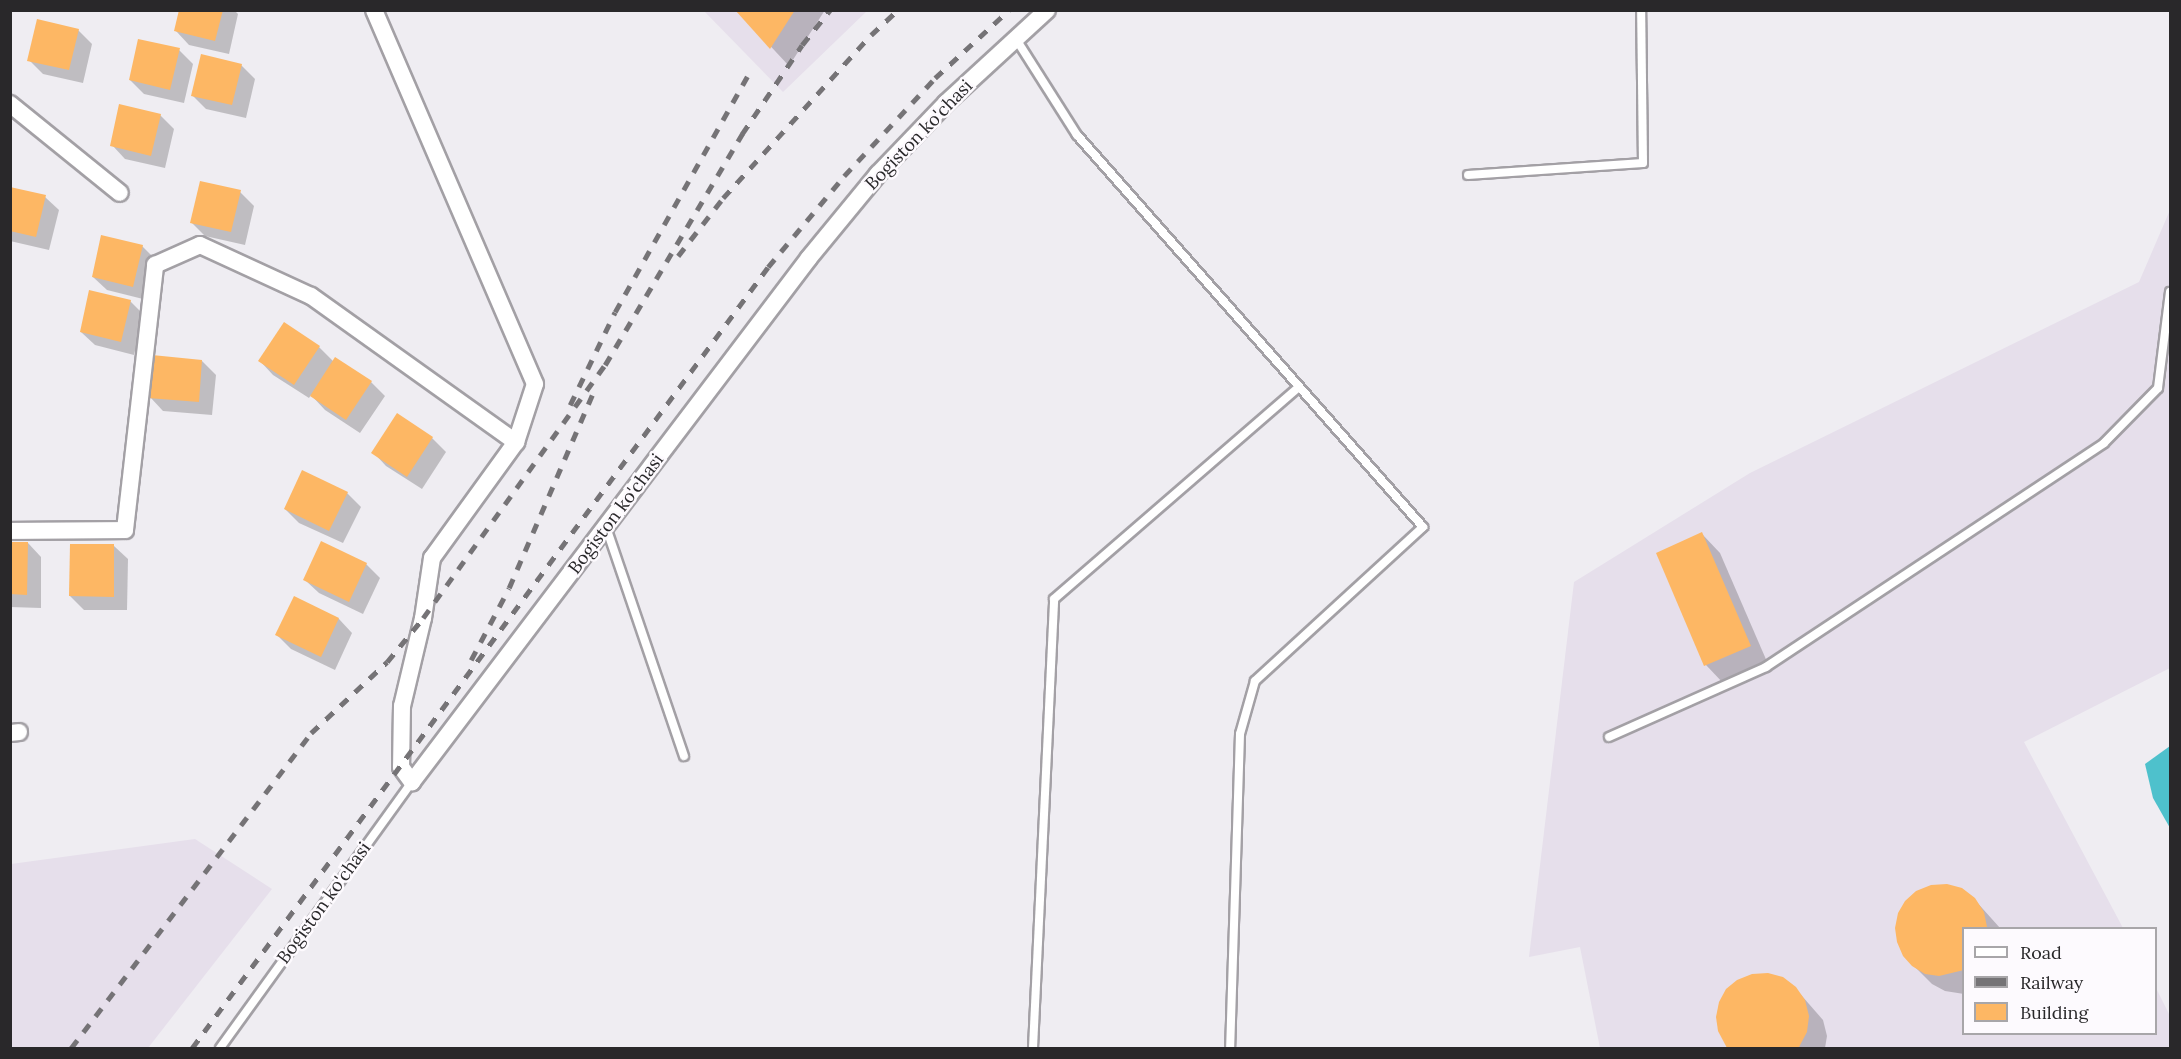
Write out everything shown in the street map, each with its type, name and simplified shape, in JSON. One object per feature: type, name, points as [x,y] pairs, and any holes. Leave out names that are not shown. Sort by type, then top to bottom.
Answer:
[{"type":"street","points":[[374,10],[536,384],[516,442],[432,558],[423,618],[402,706],[401,767],[412,782]]},
{"type":"street","name":"Bogiston ko'chasi","points":[[412,782],[809,258],[878,174],[946,104],[1047,10]]},
{"type":"street","points":[[10,104],[120,193]]},
{"type":"street","points":[[10,531],[125,530],[155,265],[200,245],[311,296],[516,442]]},
{"type":"lane","points":[[1468,175],[1643,163],[1641,10]]},
{"type":"lane","points":[[1016,39],[1077,135],[1423,527],[1255,681],[1240,734],[1230,1048]]},
{"type":"lane","points":[[1609,737],[1766,667],[2104,443],[2158,388],[2170,292]]},
{"type":"lane","points":[[1033,1048],[1054,599],[1298,387]]},
{"type":"lane","points":[[606,527],[684,756]]},
{"type":"lane","name":"Bogiston ko'chasi","points":[[220,1048],[412,782]]},
{"type":"shaded area","points":[[704,11],[867,11],[783,92]]},
{"type":"shaded area","points":[[2170,210],[2170,668],[2024,742],[2122,927],[1962,927],[1962,1035],[2157,1035],[2157,990],[2170,1016],[2170,1048],[1600,1048],[1580,947],[1529,957],[1574,582],[1750,473],[2139,282]]},
{"type":"shaded area","points":[[195,839],[272,889],[148,1048],[11,1048],[11,864]]},
{"type":"water","points":[[2170,746],[2170,828],[2153,798],[2145,764]]},
{"type":"building","points":[[179,10],[223,10],[215,41],[174,31]]},
{"type":"building","points":[[735,10],[795,10],[770,49]]},
{"type":"building","points":[[37,19],[79,29],[69,70],[27,61]]},
{"type":"building","points":[[138,39],[180,48],[170,90],[129,80]]},
{"type":"building","points":[[201,54],[242,64],[232,105],[191,96]]},
{"type":"building","points":[[119,104],[161,114],[151,156],[110,146]]},
{"type":"building","points":[[200,181],[241,190],[231,232],[190,223]]},
{"type":"building","points":[[10,187],[46,195],[36,237],[10,231]]},
{"type":"building","points":[[101,235],[143,245],[133,287],[92,277]]},
{"type":"building","points":[[89,290],[131,300],[121,342],[80,332]]},
{"type":"building","points":[[284,322],[320,346],[294,385],[258,361]]},
{"type":"building","points":[[152,355],[202,360],[199,402],[148,398]]},
{"type":"building","points":[[335,357],[372,381],[346,420],[310,396]]},
{"type":"building","points":[[397,413],[433,437],[407,477],[371,453]]},
{"type":"building","points":[[302,470],[348,492],[329,531],[284,509]]},
{"type":"building","points":[[1702,532],[1751,646],[1704,666],[1656,553]]},
{"type":"building","points":[[321,541],[367,563],[349,602],[303,580]]},
{"type":"building","points":[[10,542],[28,542],[27,595],[10,594]]},
{"type":"building","points":[[70,544],[114,544],[114,597],[69,596]]},
{"type":"building","points":[[294,596],[339,618],[321,657],[275,635]]},
{"type":"building","points":[[1947,884],[1962,888],[1975,898],[1984,912],[1987,927],[1962,927],[1962,970],[1939,976],[1925,974],[1912,966],[1903,956],[1897,942],[1895,928],[1898,913],[1905,901],[1916,891],[1931,885]]},
{"type":"building","points":[[1768,973],[1783,977],[1796,987],[1805,1000],[1809,1016],[1807,1032],[1799,1047],[1727,1048],[1718,1031],[1716,1017],[1719,1002],[1726,989],[1737,980],[1752,974]]},
{"type":"railway","points":[[71,1048],[311,733],[387,662],[423,618],[605,365],[742,134],[802,45],[830,10]]},
{"type":"railway","points":[[678,256],[723,198],[871,35],[898,10]]},
{"type":"railway","points":[[192,1048],[768,267],[844,176],[935,78],[1009,10]]},
{"type":"railway","points":[[570,405],[615,312],[749,73]]},
{"type":"railway","points":[[471,660],[509,588],[592,395]]}]
